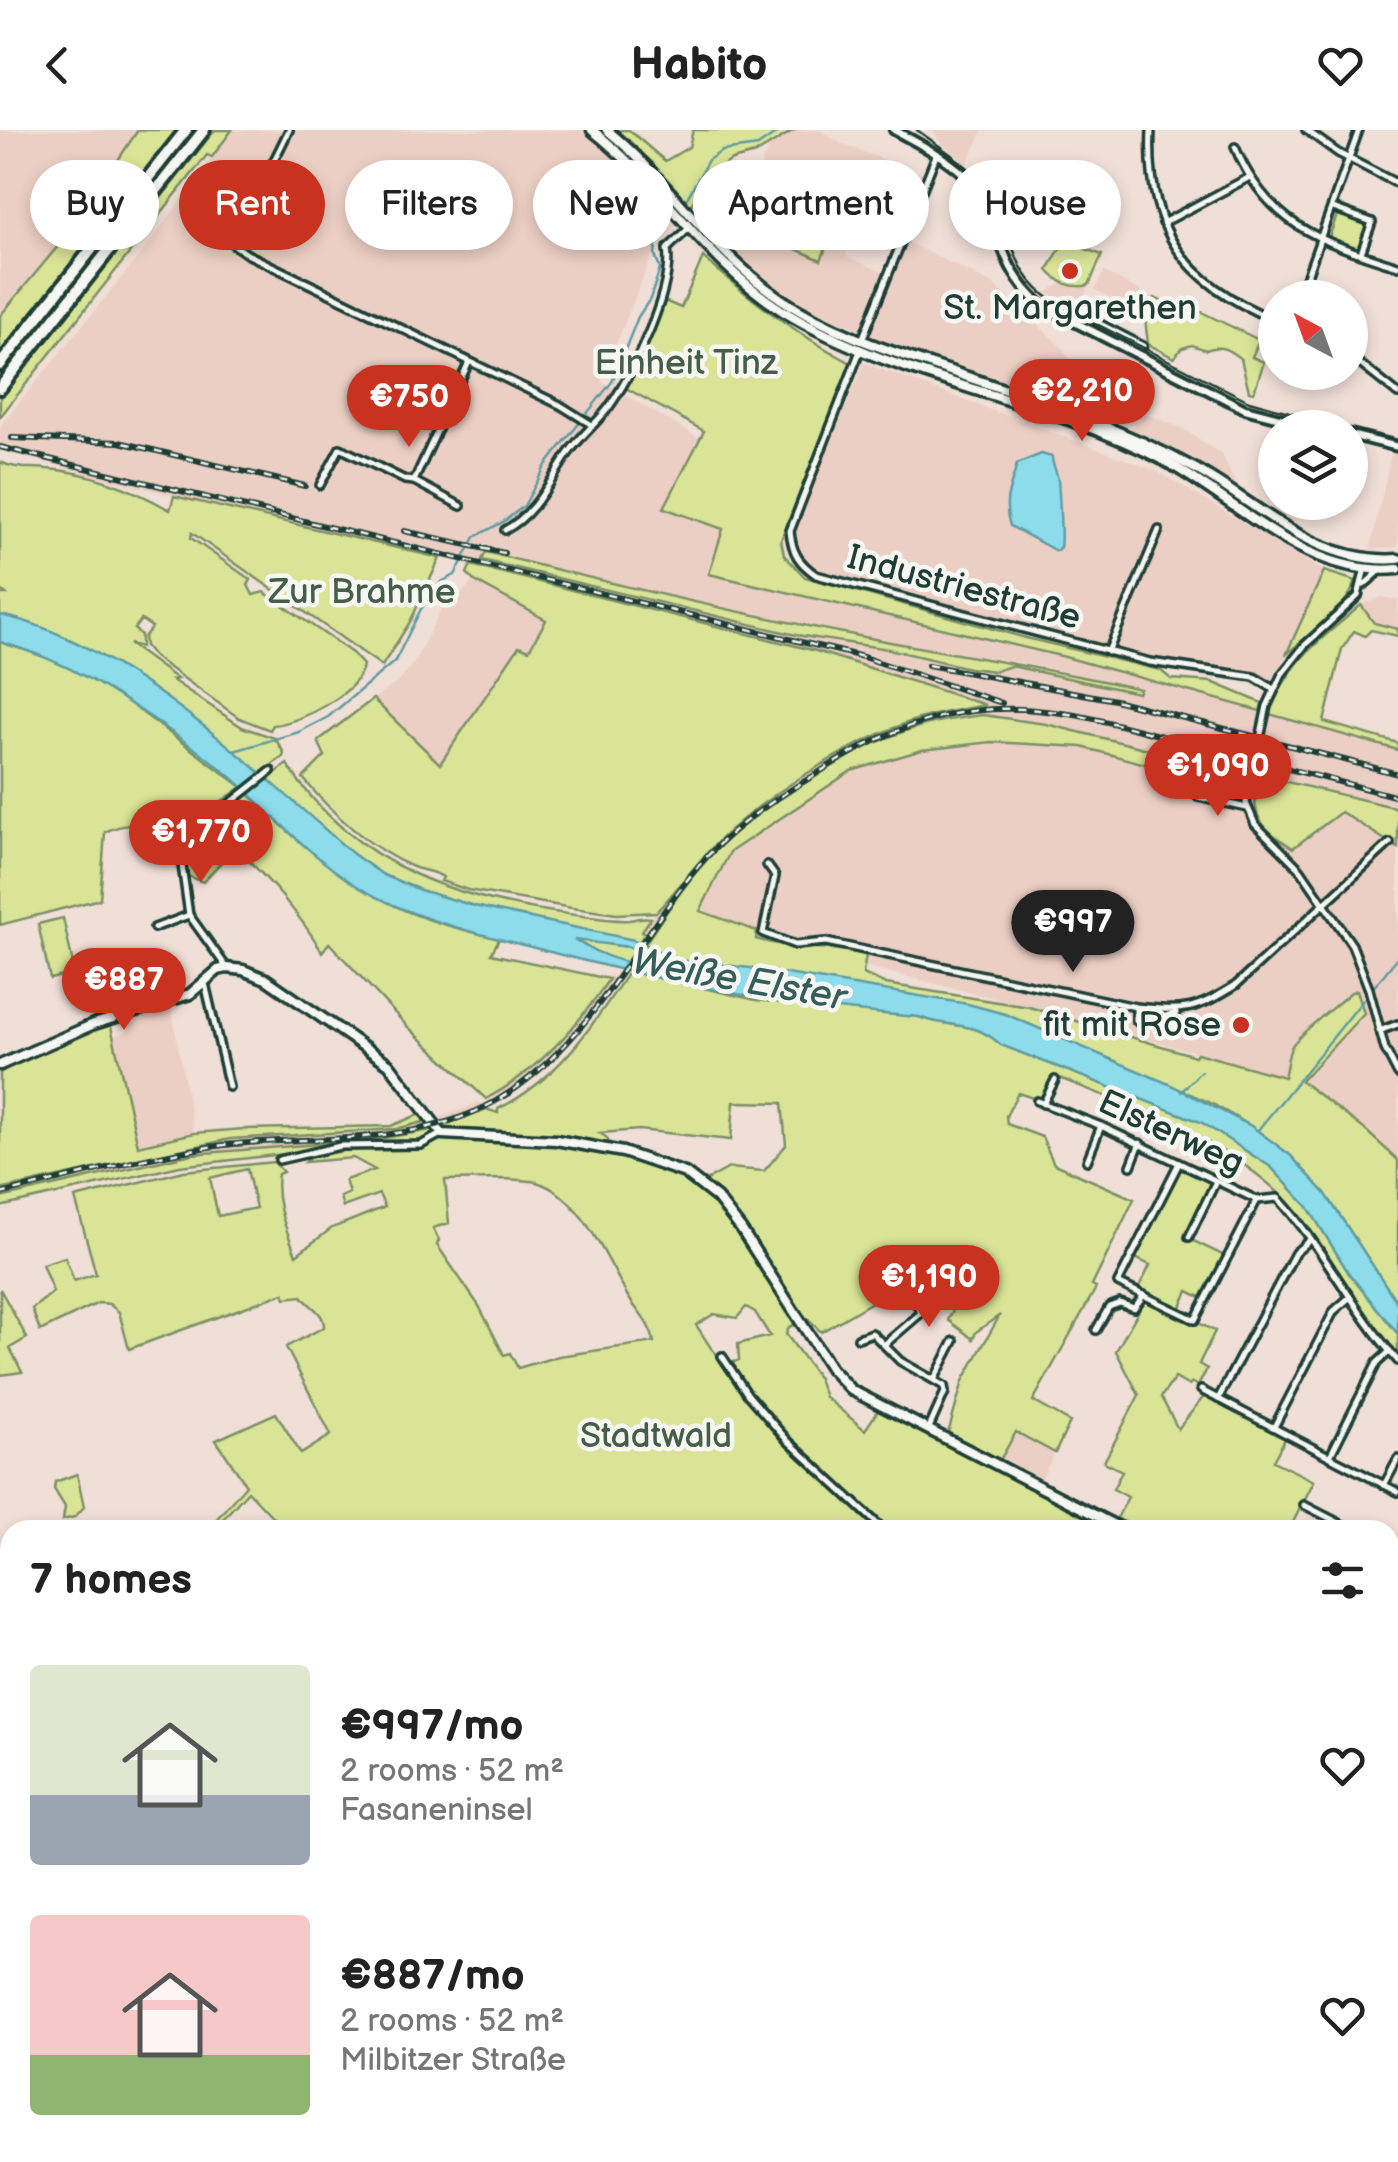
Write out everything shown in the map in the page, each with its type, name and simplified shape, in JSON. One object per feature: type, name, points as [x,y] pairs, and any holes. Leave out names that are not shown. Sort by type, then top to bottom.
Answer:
[{"type":"highway","points":[[0,365],[186,130]]},
{"type":"highway","points":[[0,388],[204,130]]},
{"type":"main road","points":[[592,130],[627,160]]},
{"type":"main road","points":[[607,130],[639,160]]},
{"type":"main road","points":[[673,205],[719,261],[768,300],[818,330],[1118,430],[1200,471],[1308,542],[1382,570],[1398,568]]},
{"type":"main road","points":[[1366,564],[1398,560]]},
{"type":"main road","points":[[0,1065],[128,1012],[180,998],[218,970],[243,970],[275,984],[389,1064],[442,1134],[556,1140],[622,1152],[685,1174],[717,1198],[741,1229],[830,1369],[851,1390],[1105,1520]]},
{"type":"street","points":[[289,130],[233,244],[560,405],[590,424]]},
{"type":"street","points":[[894,130],[949,163]]},
{"type":"street","points":[[1151,130],[1151,180],[1171,241],[1201,276],[1238,305],[1258,313]]},
{"type":"street","points":[[1306,130],[1398,184]]},
{"type":"street","points":[[1306,280],[1359,130]]},
{"type":"street","points":[[1235,148],[1248,178],[1266,202],[1322,239],[1398,266]]},
{"type":"street","points":[[861,345],[937,153]]},
{"type":"street","points":[[1163,223],[1248,178]]},
{"type":"street","points":[[1333,208],[1372,222],[1361,253]]},
{"type":"street","points":[[504,530],[529,514],[570,451],[621,388],[669,271],[667,249],[691,226]]},
{"type":"street","points":[[1002,250],[1018,283],[1041,305],[1258,412]]},
{"type":"street","points":[[1077,312],[1143,346]]},
{"type":"street","name":"Industriestraße","points":[[861,345],[790,531],[792,549],[801,564],[816,576],[1150,662],[1254,677],[1274,689]]},
{"type":"street","points":[[414,481],[469,362]]},
{"type":"street","points":[[1368,370],[1398,394]]},
{"type":"street","points":[[1391,389],[1398,382]]},
{"type":"street","points":[[1368,440],[1398,447]]},
{"type":"street","points":[[320,485],[340,448],[461,506]]},
{"type":"street","name":"Industriestraße","points":[[1108,652],[1159,530]]},
{"type":"street","points":[[1362,587],[1366,564]]},
{"type":"street","points":[[1382,570],[1362,587],[1350,606],[1293,657],[1274,689],[1248,788],[1247,808],[1261,832],[1289,857],[1352,944],[1379,1031],[1398,1074]]},
{"type":"street","points":[[227,968],[189,915],[179,844],[271,771]]},
{"type":"street","points":[[1198,796],[1247,808]]},
{"type":"street","points":[[1136,1007],[1140,1024],[1207,1003],[1236,985],[1390,842]]},
{"type":"street","points":[[767,865],[775,876],[763,933],[794,945],[826,942],[1136,1007],[1179,1012]]},
{"type":"street","points":[[154,928],[189,915]]},
{"type":"street","points":[[204,983],[229,1086]]},
{"type":"street","points":[[1379,1031],[1398,1024]]},
{"type":"street","name":"Elsterweg","points":[[1055,1080],[1040,1102],[1101,1126],[1257,1200],[1278,1198],[1312,1238]]},
{"type":"street","points":[[1087,1161],[1101,1126]]},
{"type":"street","points":[[279,1160],[340,1146],[420,1145],[442,1134]]},
{"type":"street","points":[[1131,1166],[1140,1144]]},
{"type":"street","points":[[1179,1162],[1118,1283],[1195,1320],[1257,1200]]},
{"type":"street","points":[[1189,1237],[1216,1181]]},
{"type":"street","points":[[1218,1398],[1295,1253],[1312,1238],[1398,1360]]},
{"type":"street","points":[[1096,1330],[1109,1307],[1120,1303],[1134,1308],[1144,1295]]},
{"type":"street","points":[[1274,1427],[1334,1312],[1350,1296]]},
{"type":"street","points":[[886,1344],[923,1312],[915,1300]]},
{"type":"street","points":[[858,1338],[872,1333],[900,1360],[944,1386],[929,1428]]},
{"type":"street","points":[[934,1380],[954,1341]]},
{"type":"street","points":[[1330,1456],[1376,1364],[1390,1351]]},
{"type":"street","points":[[722,1356],[748,1395],[787,1440],[873,1520]]},
{"type":"street","points":[[1201,1390],[1398,1492]]},
{"type":"street","points":[[1384,1485],[1398,1459]]},
{"type":"street","points":[[1304,1504],[1334,1520]]},
{"type":"shaded area","points":[[0,130],[138,130],[118,160],[30,160],[30,250],[55,250],[0,316]]},
{"type":"shaded area","points":[[232,130],[583,130],[618,160],[533,160],[533,250],[655,250],[601,381],[701,439],[665,508],[723,529],[709,574],[1065,657],[1398,750],[1398,812],[1017,718],[983,715],[938,722],[868,747],[761,812],[711,855],[650,937],[642,931],[657,910],[716,843],[763,804],[830,761],[902,725],[984,704],[816,651],[0,451],[0,426],[144,250],[159,250],[159,230],[179,203],[179,250],[325,250],[325,160],[210,160]],"holes":[[[486,552],[611,584],[864,637],[1055,669],[1139,693],[1011,666],[995,671],[969,668],[626,596],[483,560]]]},
{"type":"shaded area","points":[[794,130],[820,130],[842,144],[885,160],[763,160],[770,144]]},
{"type":"shaded area","points":[[934,130],[983,130],[969,160],[962,160],[938,140]]},
{"type":"shaded area","points":[[730,250],[848,250],[846,256],[883,272],[860,330],[779,291]]},
{"type":"shaded area","points":[[904,250],[923,250],[993,284],[1062,347],[1107,419],[869,338]]},
{"type":"shaded area","points":[[1104,272],[1155,298],[1145,319],[1095,289]]},
{"type":"shaded area","points":[[1063,282],[1078,288],[1089,285],[1077,310],[1046,293]]},
{"type":"shaded area","points":[[864,363],[1157,471],[1324,571],[1275,680],[1152,659],[816,570],[802,560],[795,549],[793,532]]},
{"type":"shaded area","points":[[1145,413],[1187,431],[1222,455],[1238,489],[1131,429]]},
{"type":"shaded area","points":[[1392,450],[1398,451],[1398,547],[1370,550]]},
{"type":"shaded area","points":[[473,580],[547,620],[528,650],[518,646],[439,765],[373,699],[400,680],[415,661],[446,599],[453,603]]},
{"type":"shaded area","points":[[1382,597],[1398,600],[1398,629],[1374,623],[1361,605]]},
{"type":"shaded area","points":[[991,742],[1081,747],[1254,797],[1258,818],[1341,812],[1398,848],[1398,1160],[1301,1081],[1029,1007],[839,960],[758,946],[696,919],[730,852],[851,771],[922,750]]},
{"type":"shaded area","points":[[611,975],[620,981],[572,1043],[542,1072],[497,1103],[491,1096],[551,1051],[584,1016]]},
{"type":"shaded area","points":[[171,1005],[194,1133],[138,1147],[113,1036],[128,1031],[125,1016]]},
{"type":"shaded area","points":[[479,1102],[486,1109],[445,1126],[439,1118]]},
{"type":"shaded area","points":[[427,1121],[432,1130],[397,1137],[192,1154],[0,1198],[0,1190],[193,1145],[230,1139],[396,1129]]},
{"type":"shaded area","points":[[1016,1432],[1055,1453],[1040,1482],[1000,1461]]},
{"type":"green space","points":[[138,130],[177,130],[153,160],[118,160]]},
{"type":"green space","points":[[215,130],[232,130],[212,157],[191,160]]},
{"type":"green space","points":[[616,130],[629,130],[664,160],[650,160]]},
{"type":"green space","points":[[693,130],[794,130],[755,154],[732,160],[693,160],[690,206],[673,190],[673,160],[667,160],[689,147]]},
{"type":"green space","points":[[179,175],[179,190],[159,216],[159,200]]},
{"type":"green space","points":[[1338,212],[1369,223],[1359,250],[1328,240]]},
{"type":"green space","points":[[55,250],[81,250],[0,352],[0,316]]},
{"type":"green space","points":[[119,250],[132,250],[0,417],[0,399]]},
{"type":"green space","points":[[798,250],[825,250],[821,260]]},
{"type":"green space","points":[[1059,250],[1088,250],[1102,255],[1089,285],[1066,284],[1048,270]]},
{"type":"green space","name":"Einheit Tinz","points":[[703,257],[774,315],[851,363],[781,540],[784,555],[805,577],[1026,638],[1160,670],[1171,679],[1212,682],[1262,703],[1260,711],[1065,657],[709,574],[723,529],[664,508],[704,431],[624,387],[662,300],[681,308]]},
{"type":"green space","points":[[1155,298],[1175,308],[1185,304],[1258,340],[1252,357],[1258,360],[1254,392],[1249,391],[1241,359],[1221,348],[1206,350],[1192,345],[1182,348],[1174,358],[1148,344],[1145,319]]},
{"type":"green space","name":"Zur Brahme","points":[[0,462],[95,478],[170,510],[174,496],[440,558],[410,622],[382,666],[192,533],[191,538],[251,580],[248,585],[253,595],[264,592],[352,653],[363,665],[359,676],[340,696],[312,713],[273,725],[270,730],[239,718],[154,657],[145,646],[144,637],[152,627],[141,620],[134,629],[141,635],[141,647],[129,644],[177,679],[172,680],[242,727],[275,738],[283,757],[260,773],[171,702],[105,658],[35,625],[0,615],[0,594],[6,594],[0,589]]},
{"type":"green space","points":[[486,552],[769,618],[1140,689],[1138,693],[1011,666],[995,671],[969,668],[888,649],[796,635],[482,560]]},
{"type":"green space","points":[[471,565],[816,651],[986,705],[904,724],[812,771],[728,832],[656,912],[617,914],[468,890],[382,851],[339,817],[303,778],[325,756],[318,741],[373,699],[440,764],[519,646],[529,650],[546,620],[473,580],[467,573]]},
{"type":"green space","points":[[1324,571],[1356,581],[1336,612],[1286,655]]},
{"type":"green space","points":[[1361,605],[1374,623],[1398,629],[1398,636],[1371,630],[1365,636],[1354,631],[1342,649],[1324,722],[1398,743],[1398,750],[1269,714],[1296,664]]},
{"type":"green space","points":[[0,642],[67,664],[116,693],[242,787],[202,815],[183,834],[171,838],[139,825],[105,832],[100,899],[0,925]]},
{"type":"green space","points":[[983,715],[1046,724],[1242,772],[1238,789],[1082,747],[991,742],[922,750],[851,771],[730,852],[700,911],[757,931],[756,939],[866,954],[863,974],[886,984],[1029,1007],[1195,1056],[1197,1053],[1284,1077],[1296,1040],[1357,990],[1364,1013],[1301,1081],[1398,1160],[1398,1304],[1325,1193],[1290,1155],[1209,1102],[1005,1014],[677,960],[645,944],[704,862],[735,832],[788,792],[879,741],[937,722]]},
{"type":"green space","points":[[287,764],[314,800],[345,831],[416,874],[455,890],[539,910],[612,920],[651,918],[642,931],[645,933],[639,942],[474,906],[383,875],[267,780]]},
{"type":"green space","points":[[1257,775],[1398,808],[1398,848],[1341,812],[1293,848],[1272,834],[1256,811]]},
{"type":"green space","points":[[248,793],[317,856],[395,906],[499,939],[491,954],[609,979],[555,1046],[523,1075],[486,1099],[408,1027],[329,943],[322,952],[282,896],[235,847],[203,882],[185,875],[184,851],[188,841]]},
{"type":"green space","points":[[63,918],[75,973],[50,979],[38,924]]},
{"type":"green space","points":[[574,939],[629,947],[668,965],[619,960]]},
{"type":"green space","name":"Stadtwald","points":[[629,971],[756,1000],[919,1017],[981,1031],[1001,1045],[1201,1122],[1271,1167],[1308,1207],[1350,1275],[1398,1334],[1398,1356],[1310,1228],[1272,1187],[1184,1130],[1054,1076],[1039,1100],[1018,1093],[1006,1116],[1007,1124],[1042,1137],[1054,1164],[1134,1199],[1092,1286],[1096,1288],[1033,1401],[1070,1422],[1055,1453],[1016,1432],[995,1469],[1093,1520],[276,1520],[248,1491],[222,1520],[216,1520],[246,1485],[216,1440],[276,1413],[301,1454],[331,1435],[286,1347],[324,1327],[322,1317],[302,1296],[286,1298],[284,1293],[129,1349],[119,1312],[109,1304],[98,1303],[40,1331],[32,1309],[53,1292],[42,1264],[65,1257],[74,1281],[96,1274],[75,1198],[184,1171],[274,1162],[283,1172],[278,1174],[279,1205],[296,1255],[332,1228],[385,1207],[379,1194],[343,1207],[340,1197],[349,1193],[345,1180],[375,1170],[353,1158],[305,1162],[310,1157],[354,1149],[358,1142],[432,1130],[486,1109],[498,1113],[498,1109],[539,1083],[588,1031]],"holes":[[[734,1102],[782,1103],[786,1145],[764,1171],[729,1168],[707,1180],[693,1182],[612,1152],[607,1138],[600,1133],[639,1130],[731,1140]],[[247,1169],[256,1208],[218,1216],[210,1178]],[[445,1180],[532,1181],[552,1189],[579,1214],[654,1342],[559,1356],[518,1368],[510,1353],[504,1355],[479,1306],[437,1245],[439,1240],[433,1228],[449,1223]],[[954,1254],[962,1265],[940,1282],[957,1303],[948,1320],[973,1339],[976,1332],[1000,1315],[963,1381],[945,1444],[879,1409],[865,1430],[825,1397],[817,1376],[786,1334],[789,1327],[808,1319],[821,1332]],[[746,1307],[755,1312],[770,1336],[738,1344],[739,1360],[727,1365],[696,1325],[714,1314],[737,1318]]]},
{"type":"green space","points":[[110,1022],[138,1146],[194,1133],[391,1126],[420,1114],[427,1121],[396,1129],[230,1139],[0,1190],[0,1073]]},
{"type":"green space","points":[[330,1143],[301,1152],[180,1166],[0,1207],[0,1198],[192,1154]]},
{"type":"green space","points":[[1186,1169],[1213,1182],[1187,1238],[1225,1256],[1205,1299],[1188,1291],[1180,1309],[1139,1288],[1150,1265],[1135,1258],[1178,1171]]},
{"type":"green space","points":[[0,1289],[27,1338],[10,1348],[22,1372],[0,1375]]},
{"type":"green space","points":[[1146,1298],[1215,1331],[1199,1364],[1207,1369],[1198,1386],[1175,1378],[1161,1397],[1178,1429],[1205,1395],[1286,1437],[1273,1461],[1314,1481],[1294,1520],[1117,1518],[1128,1497],[1113,1489],[1122,1471],[1104,1462],[1139,1395],[1116,1351]]},
{"type":"green space","points":[[77,1474],[84,1507],[75,1517],[63,1520],[65,1507],[54,1489],[55,1482]]},
{"type":"water","points":[[1041,454],[1052,457],[1058,480],[1061,542],[1056,551],[1010,526],[1008,517],[1008,494],[1017,464]]},
{"type":"water","name":"Weiße Elster","points":[[0,615],[46,629],[94,652],[141,680],[233,749],[353,854],[383,875],[420,890],[474,906],[634,940],[677,960],[751,968],[968,1004],[1005,1014],[1169,1084],[1251,1126],[1290,1155],[1325,1193],[1398,1304],[1398,1334],[1350,1275],[1308,1207],[1271,1167],[1201,1122],[1001,1045],[971,1028],[919,1017],[771,1000],[676,982],[487,936],[401,908],[360,888],[327,865],[223,770],[132,705],[69,668],[0,642]],"holes":[[[574,940],[629,947],[667,966],[619,960]]]},
{"type":"waterway","points":[[234,751],[299,732],[328,717],[395,661],[421,609],[441,582],[455,575],[475,537],[524,506],[546,465],[612,382],[660,269],[655,255],[658,228],[686,200],[708,160],[722,151],[758,146],[781,130]]},
{"type":"waterway","points":[[1258,1130],[1398,957]]},
{"type":"waterway","points":[[1181,1092],[1201,1071]]},
{"type":"tram line","points":[[917,130],[959,160],[986,187],[1021,267],[1055,303],[1249,401],[1282,410]]},
{"type":"tram line","points":[[1368,432],[1398,440]]},
{"type":"railway","points":[[12,438],[119,442],[305,486]]},
{"type":"railway","points":[[0,447],[863,657],[1002,703]]},
{"type":"railway","points":[[404,531],[504,553]]},
{"type":"railway","points":[[928,665],[1115,700],[1398,774]]},
{"type":"railway","points":[[0,1194],[209,1147],[392,1134],[462,1117],[496,1101],[528,1079],[582,1025],[696,869],[736,829],[851,753],[890,734],[951,714],[1001,709],[1056,712],[1398,797]]},
{"type":"place","name":"St. Margarethen","points":[[1070,271]]},
{"type":"place","name":"fit mit Rose","points":[[1241,1025]]}]
